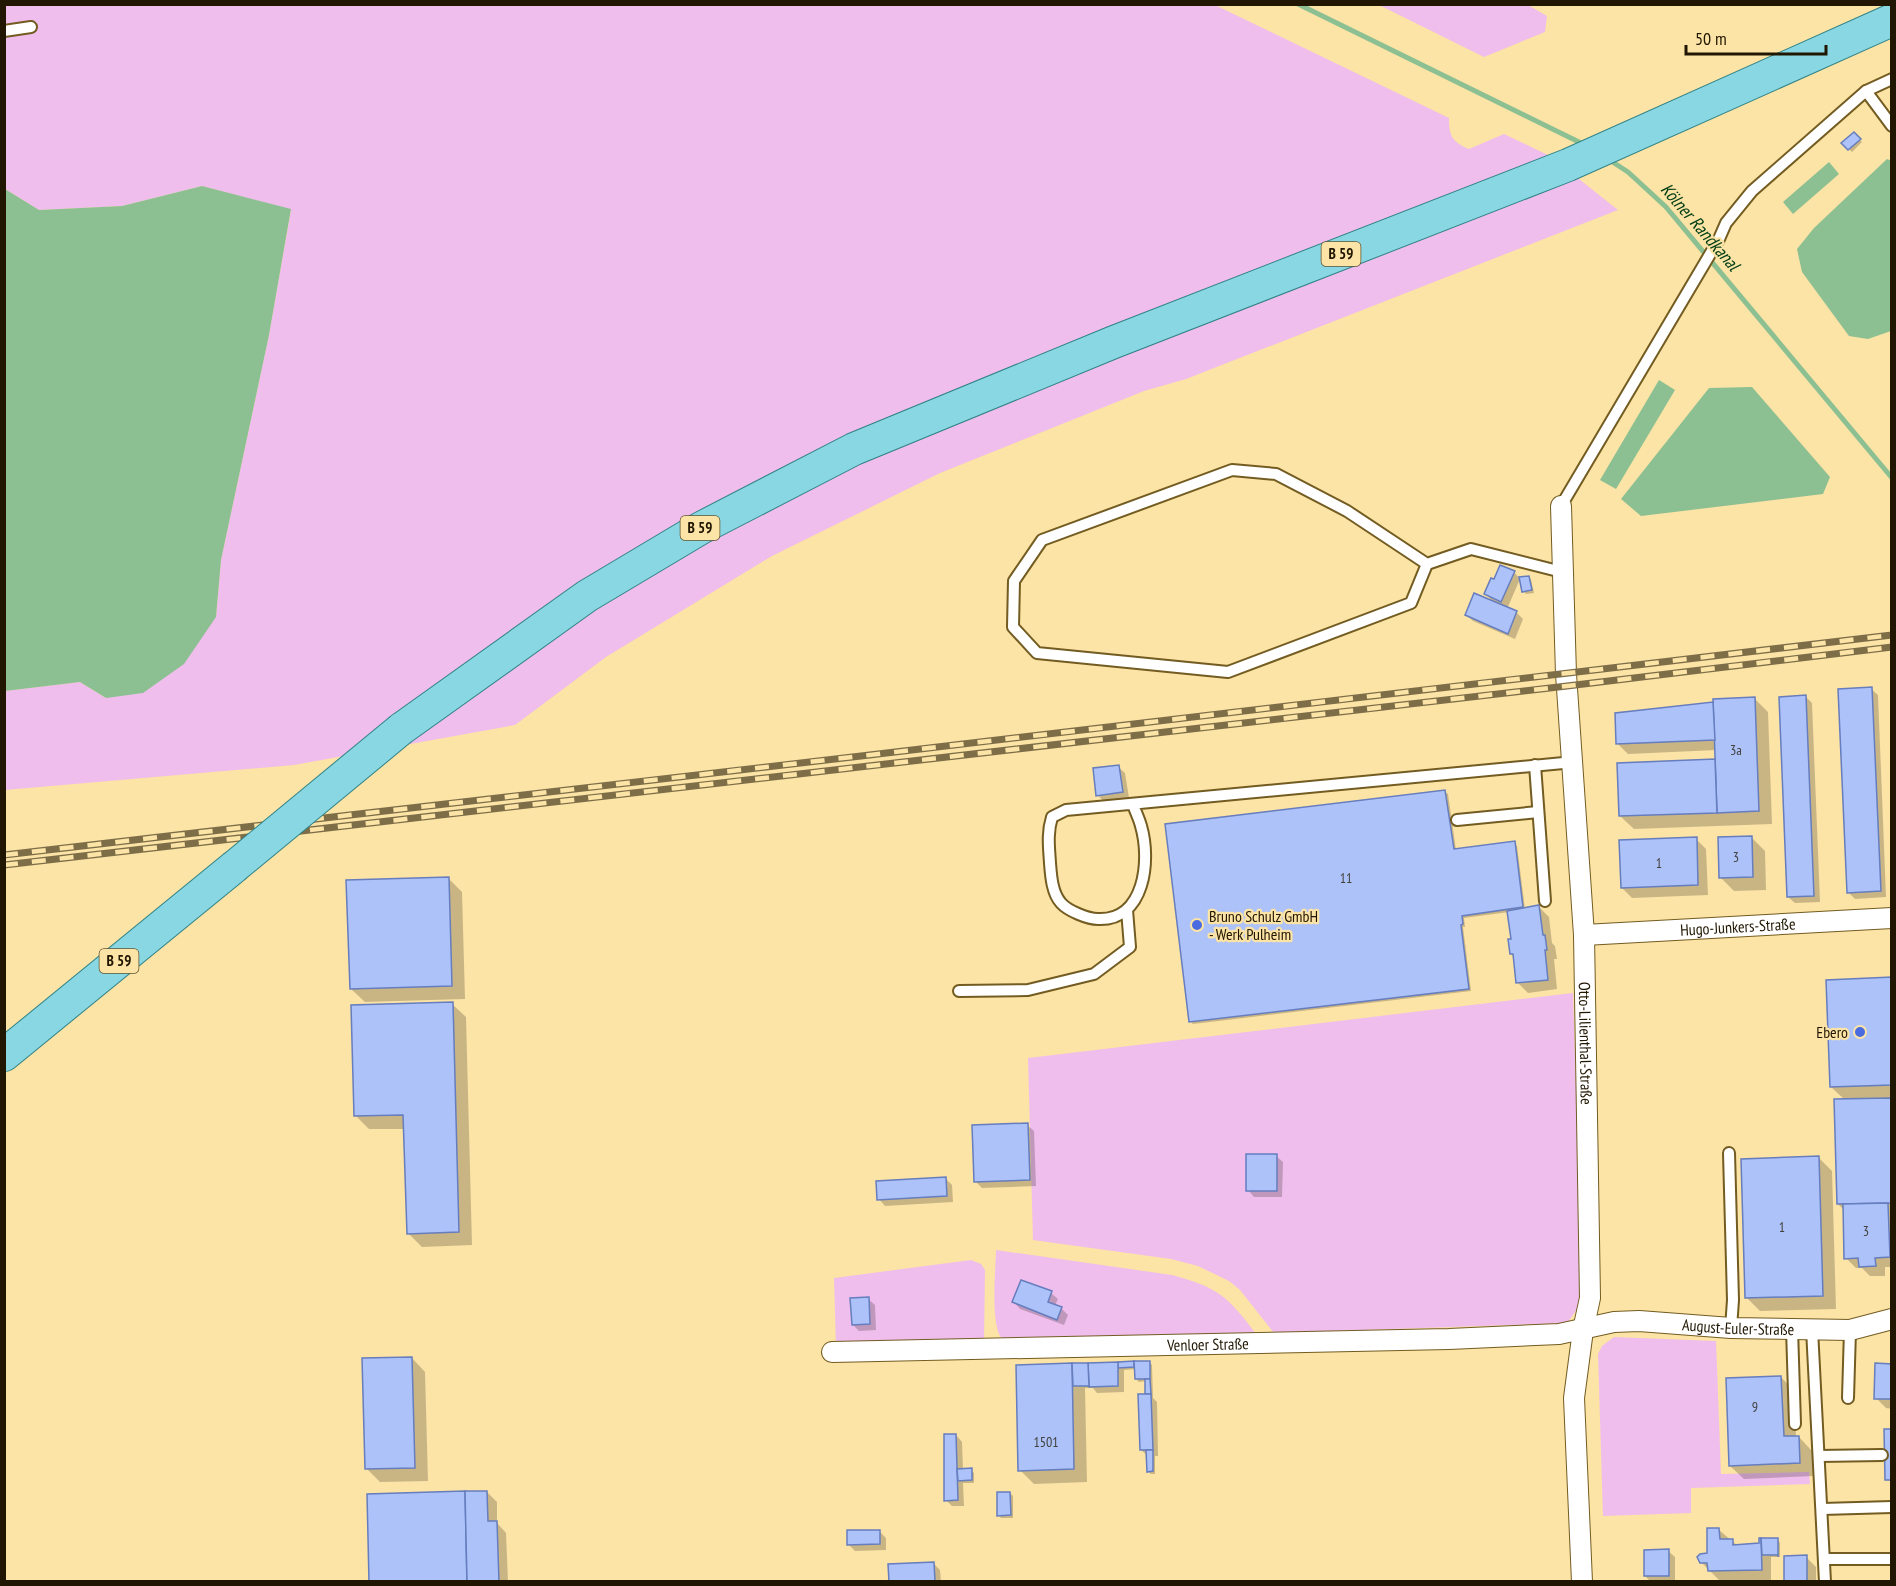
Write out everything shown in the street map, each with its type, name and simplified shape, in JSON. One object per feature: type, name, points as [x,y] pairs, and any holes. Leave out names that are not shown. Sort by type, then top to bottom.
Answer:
[{"type":"main road","name":"B 59","points":[[4,1055],[401,729],[587,596],[701,528],[854,449],[1114,342],[1568,165],[1892,20]]},
{"type":"street","name":"Otto-Lilienthal-Straße","points":[[1561,506],[1566,674],[1574,762],[1584,935],[1590,1298],[1583,1330],[1574,1398],[1582,1581]]},
{"type":"street","name":"Hugo-Junkers-Straße","points":[[1584,935],[1892,918]]},
{"type":"street","name":"August-Euler-Straße","points":[[1583,1330],[1614,1322],[1639,1321],[1731,1328],[1850,1330],[1892,1319]]},
{"type":"street","name":"Venloer Straße","points":[[832,1352],[1449,1339],[1559,1334],[1583,1330]]},
{"type":"lane","points":[[4,31],[31,27]]},
{"type":"lane","points":[[1561,506],[1719,239],[1726,223],[1752,191],[1866,91],[1892,79]]},
{"type":"lane","points":[[1866,91],[1892,126]]},
{"type":"lane","points":[[1427,564],[1347,511],[1276,474],[1232,470],[1042,540],[1014,581],[1013,627],[1037,653],[1228,672],[1411,603],[1427,564],[1471,549],[1562,572]]},
{"type":"lane","points":[[1133,804],[1142,827],[1145,868],[1139,894],[1127,910],[1110,920],[1089,919],[1061,903],[1052,884],[1048,832],[1052,817],[1066,810],[1574,762]]},
{"type":"lane","points":[[1535,765],[1545,901]]},
{"type":"lane","points":[[1457,820],[1538,812]]},
{"type":"lane","points":[[959,991],[1028,990],[1094,974],[1130,948],[1127,910]]},
{"type":"lane","points":[[1729,1153],[1731,1328]]},
{"type":"lane","points":[[1795,1424],[1802,1329]]},
{"type":"lane","points":[[1802,1329],[1819,1456],[1826,1581]]},
{"type":"lane","points":[[1848,1398],[1850,1330]]},
{"type":"lane","points":[[1819,1456],[1882,1455]]},
{"type":"lane","points":[[1822,1509],[1892,1507]]},
{"type":"lane","points":[[1825,1559],[1892,1558]]},
{"type":"shaded area","points":[[4,5],[1215,5],[1449,118],[1453,138],[1469,149],[1504,134],[1550,156],[1618,210],[1186,379],[1144,391],[940,473],[772,556],[606,657],[515,725],[294,765],[5,790],[5,691],[80,682],[106,698],[216,617],[221,560],[269,335],[291,210],[202,186],[122,206],[39,210],[5,189]]},
{"type":"shaded area","points":[[1379,5],[1528,5],[1547,16],[1545,32],[1484,57]]},
{"type":"shaded area","points":[[1887,159],[1892,161],[1891,331],[1868,339],[1849,336],[1802,272],[1797,249],[1814,228]]},
{"type":"shaded area","points":[[1829,162],[1839,174],[1793,214],[1783,202]]},
{"type":"shaded area","points":[[202,186],[291,209],[269,335],[221,560],[216,617],[184,664],[143,693],[106,698],[80,682],[5,691],[5,189],[39,210],[122,206]]},
{"type":"shaded area","points":[[1659,380],[1675,390],[1616,489],[1600,480]]},
{"type":"shaded area","points":[[1752,387],[1830,477],[1823,494],[1641,516],[1621,499],[1709,388]]},
{"type":"shaded area","points":[[1573,993],[1582,1283],[1579,1307],[1567,1323],[1274,1333],[1240,1290],[1229,1281],[1198,1266],[1171,1259],[1033,1240],[1028,1058]]},
{"type":"shaded area","points":[[996,1250],[1187,1279],[1211,1289],[1229,1302],[1256,1334],[1004,1341],[996,1324]]},
{"type":"shaded area","points":[[971,1260],[981,1264],[985,1270],[984,1340],[836,1347],[834,1278]]},
{"type":"shaded area","points":[[1614,1337],[1716,1341],[1721,1474],[1809,1472],[1810,1484],[1691,1488],[1691,1513],[1603,1516],[1598,1354],[1602,1346]]},
{"type":"building","points":[[1854,132],[1861,139],[1848,150],[1841,143]]},
{"type":"building","points":[[1500,565],[1515,571],[1501,602],[1484,594]]},
{"type":"building","points":[[1529,576],[1532,590],[1522,592],[1519,577]]},
{"type":"building","points":[[1474,593],[1517,611],[1508,634],[1465,615]]},
{"type":"building","points":[[1872,687],[1881,891],[1847,893],[1838,689]]},
{"type":"building","points":[[1806,695],[1814,896],[1787,897],[1779,697]]},
{"type":"building","points":[[1755,697],[1759,811],[1717,813],[1713,699]]},
{"type":"building","points":[[1713,702],[1715,740],[1616,744],[1615,713]]},
{"type":"building","points":[[1715,759],[1717,813],[1619,816],[1617,763]]},
{"type":"building","points":[[1119,765],[1123,792],[1096,796],[1093,768]]},
{"type":"building","points":[[1445,790],[1454,849],[1515,841],[1523,907],[1462,916],[1463,924],[1461,925],[1469,989],[1189,1022],[1165,824]]},
{"type":"building","points":[[1752,836],[1753,877],[1719,878],[1718,837]]},
{"type":"building","points":[[1697,837],[1698,885],[1621,888],[1619,840]]},
{"type":"building","points":[[449,877],[452,986],[350,989],[346,880]]},
{"type":"building","points":[[1539,905],[1547,950],[1545,950],[1548,980],[1516,983],[1513,954],[1510,954],[1508,939],[1511,939],[1507,911]]},
{"type":"building","name":"Ebero","points":[[1892,977],[1892,1085],[1830,1087],[1826,980]]},
{"type":"building","points":[[453,1002],[459,1232],[407,1234],[403,1115],[354,1116],[351,1005]]},
{"type":"building","points":[[1891,1098],[1892,1203],[1837,1204],[1834,1099]]},
{"type":"building","points":[[1028,1123],[1030,1180],[974,1182],[972,1125]]},
{"type":"building","points":[[1246,1154],[1277,1154],[1277,1191],[1246,1191]]},
{"type":"building","points":[[1819,1156],[1823,1296],[1745,1298],[1741,1159]]},
{"type":"building","points":[[946,1177],[947,1196],[877,1200],[876,1181]]},
{"type":"building","points":[[1888,1203],[1890,1257],[1875,1258],[1876,1266],[1859,1267],[1858,1258],[1844,1259],[1843,1204]]},
{"type":"building","points":[[1021,1280],[1052,1291],[1048,1302],[1062,1307],[1057,1320],[1012,1302]]},
{"type":"building","points":[[869,1297],[870,1324],[852,1325],[850,1298]]},
{"type":"building","points":[[412,1357],[415,1468],[365,1469],[362,1358]]},
{"type":"building","points":[[1134,1361],[1134,1367],[1118,1368],[1118,1362]]},
{"type":"building","points":[[1134,1361],[1150,1361],[1150,1379],[1135,1379]]},
{"type":"building","points":[[1118,1362],[1118,1386],[1089,1387],[1088,1363]]},
{"type":"building","points":[[1072,1363],[1074,1469],[1018,1471],[1016,1365]]},
{"type":"building","points":[[1072,1363],[1088,1363],[1089,1386],[1073,1386]]},
{"type":"building","points":[[1875,1363],[1892,1364],[1892,1399],[1874,1399]]},
{"type":"building","points":[[1781,1376],[1784,1436],[1799,1436],[1800,1463],[1729,1466],[1726,1378]]},
{"type":"building","points":[[1145,1379],[1150,1379],[1151,1394],[1145,1394]]},
{"type":"building","points":[[1138,1394],[1151,1394],[1153,1450],[1140,1450]]},
{"type":"building","points":[[1884,1429],[1892,1429],[1892,1480],[1885,1480]]},
{"type":"building","points":[[944,1434],[956,1434],[958,1500],[944,1501]]},
{"type":"building","points":[[1146,1450],[1153,1450],[1153,1471],[1147,1472]]},
{"type":"building","points":[[972,1468],[972,1480],[958,1481],[957,1469]]},
{"type":"building","points":[[465,1491],[467,1582],[369,1582],[367,1494]]},
{"type":"building","points":[[465,1491],[487,1491],[488,1521],[497,1521],[499,1582],[467,1582]]},
{"type":"building","points":[[997,1492],[1010,1492],[1011,1515],[997,1516]]},
{"type":"building","points":[[1707,1528],[1719,1528],[1720,1539],[1733,1539],[1733,1545],[1759,1543],[1759,1538],[1761,1538],[1762,1570],[1708,1571],[1707,1563],[1700,1563],[1697,1557],[1707,1553]]},
{"type":"building","points":[[847,1530],[880,1530],[880,1544],[847,1545]]},
{"type":"building","points":[[1761,1538],[1778,1538],[1778,1555],[1762,1555]]},
{"type":"building","points":[[1669,1549],[1669,1576],[1644,1576],[1644,1550]]},
{"type":"building","points":[[1807,1555],[1807,1582],[1784,1582],[1784,1556]]},
{"type":"building","points":[[934,1562],[935,1581],[889,1582],[888,1564]]},
{"type":"waterway","name":"Kölner Randkanal","points":[[1298,4],[1585,145]]},
{"type":"waterway","name":"Kölner Randkanal","points":[[1608,159],[1628,172],[1666,207],[1892,478]]},
{"type":"railway","points":[[4,855],[1892,635]]},
{"type":"railway","points":[[4,865],[1892,647]]},
{"type":"place","name":"Bruno Schulz GmbH - Werk Pulheim","points":[[1197,925]]},
{"type":"place","name":"Ebero","points":[[1860,1032]]}]
